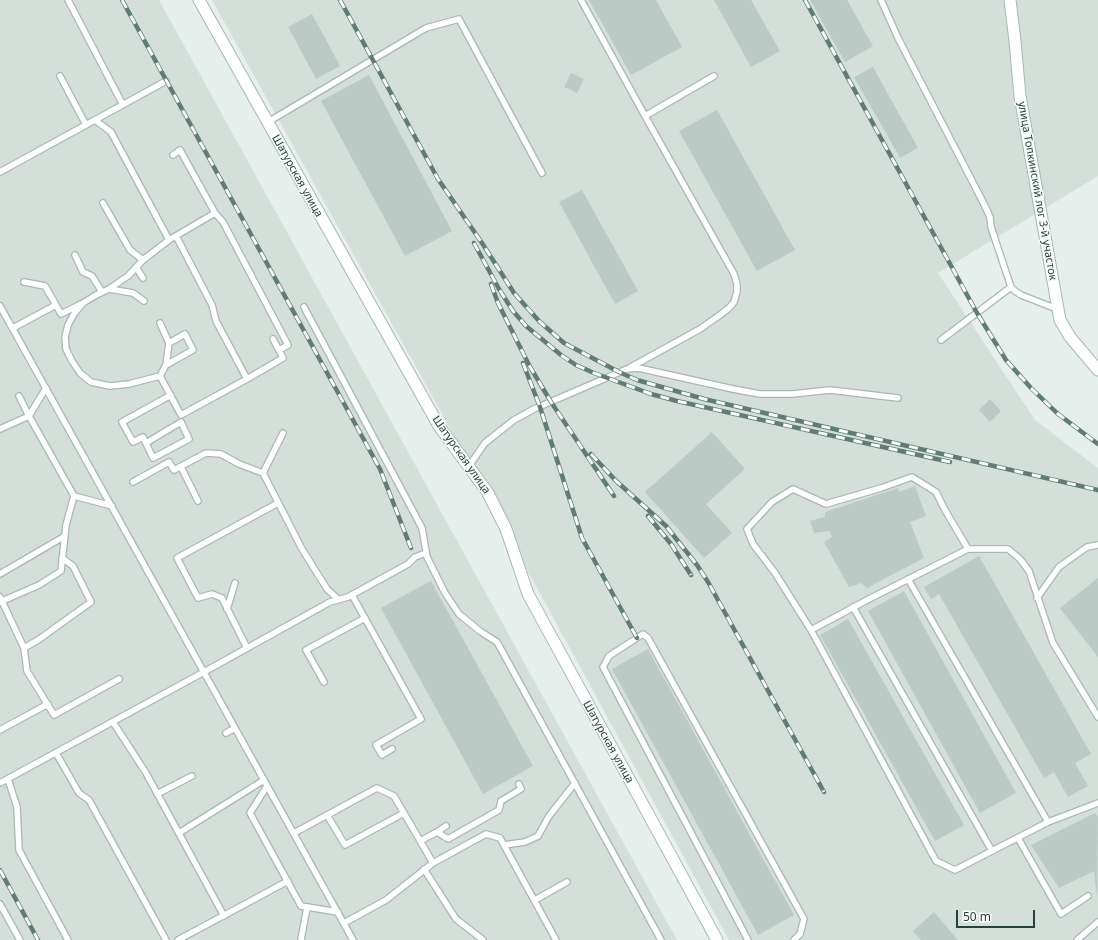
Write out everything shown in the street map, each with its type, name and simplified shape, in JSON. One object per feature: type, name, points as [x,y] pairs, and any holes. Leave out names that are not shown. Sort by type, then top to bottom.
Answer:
[{"type":"street","name":"Шатурская улица","points":[[199,0],[439,426],[488,493],[506,529],[528,594],[717,940]]},
{"type":"street","name":"улица Топкинский лог 3-й участок","points":[[1010,0],[1016,41],[1020,96],[1057,309],[1064,328],[1098,370]]},
{"type":"lane","points":[[68,0],[123,105]]},
{"type":"lane","points":[[468,466],[485,443],[514,420],[534,409],[627,369],[700,329],[731,305],[737,292],[737,284],[734,274],[580,0]]},
{"type":"lane","points":[[881,0],[898,38],[990,217],[991,227],[1011,287],[1021,295],[1057,309]]},
{"type":"lane","points":[[267,122],[426,28],[459,19],[542,173]]},
{"type":"lane","points":[[60,76],[86,125]]},
{"type":"lane","points":[[645,116],[714,76]]},
{"type":"lane","points":[[0,172],[166,81]]},
{"type":"lane","points":[[95,120],[111,132],[169,240]]},
{"type":"lane","points":[[174,155],[180,150],[215,213],[223,222],[288,344],[279,350]]},
{"type":"lane","points":[[103,204],[130,250],[143,260]]},
{"type":"lane","points":[[24,282],[46,286],[61,314],[109,289],[128,276],[143,260],[169,240],[215,213]]},
{"type":"lane","points":[[176,236],[212,305],[216,321],[247,379]]},
{"type":"lane","points":[[75,255],[83,272],[92,276],[102,292]]},
{"type":"lane","points":[[136,267],[143,278]]},
{"type":"lane","points":[[941,340],[1011,287]]},
{"type":"lane","points":[[109,289],[133,293],[144,301]]},
{"type":"lane","points":[[83,303],[74,314],[68,325],[65,337],[66,349],[80,373],[91,382],[110,386],[128,384],[160,376],[166,365],[169,343],[160,323]]},
{"type":"lane","points":[[13,328],[56,305]]},
{"type":"lane","points":[[0,306],[353,940]]},
{"type":"lane","points":[[304,307],[422,528],[426,553],[445,593],[459,614],[481,632],[497,642],[661,940]]},
{"type":"lane","points":[[166,365],[193,350],[185,334],[169,343]]},
{"type":"lane","points":[[181,414],[283,358],[273,339]]},
{"type":"lane","points":[[627,369],[643,369],[733,390],[760,394],[792,394],[830,390],[898,398]]},
{"type":"lane","points":[[160,376],[171,395],[181,414],[181,422],[189,439],[153,458],[143,437],[132,442],[122,422],[171,395]]},
{"type":"lane","points":[[0,429],[29,416],[46,388]]},
{"type":"lane","points":[[19,396],[74,496],[66,525],[61,571],[39,584],[1,600],[24,648],[27,671],[54,715],[119,679]]},
{"type":"lane","points":[[146,443],[181,422]]},
{"type":"lane","points":[[263,474],[283,433]]},
{"type":"lane","points":[[133,482],[169,462],[174,470],[206,453],[221,454],[239,464],[263,474],[302,549],[318,576],[327,589],[338,599]]},
{"type":"lane","points":[[180,467],[198,501]]},
{"type":"lane","points":[[968,549],[936,492],[912,477],[881,488],[826,504],[793,489],[772,502],[746,530],[754,544],[776,573],[811,630],[936,862],[955,870],[1048,822],[1098,803]]},
{"type":"lane","points":[[74,496],[112,506]]},
{"type":"lane","points":[[247,648],[222,598],[212,594],[198,598],[177,558],[278,504]]},
{"type":"lane","points":[[0,574],[65,536]]},
{"type":"lane","points":[[1037,598],[1059,567],[1087,547],[1098,545]]},
{"type":"lane","points":[[811,630],[968,549],[1008,549],[1020,558],[1029,571],[1053,643],[1098,718]]},
{"type":"lane","points":[[0,783],[330,602],[352,594],[408,564],[415,557],[426,553]]},
{"type":"lane","points":[[24,648],[38,640],[92,602],[72,566],[62,558]]},
{"type":"lane","points":[[908,579],[1048,822]]},
{"type":"lane","points":[[227,609],[235,583]]},
{"type":"lane","points":[[352,594],[421,719],[376,745],[382,755],[392,749]]},
{"type":"lane","points":[[853,607],[992,851]]},
{"type":"lane","points":[[324,682],[306,650],[365,618]]},
{"type":"lane","points":[[748,940],[603,667],[609,656],[643,634],[648,638],[804,919],[800,934],[794,940]]},
{"type":"lane","points":[[0,730],[48,704]]},
{"type":"lane","points":[[113,722],[146,773],[224,916]]},
{"type":"lane","points":[[226,733],[235,728]]},
{"type":"lane","points":[[56,753],[79,793],[89,800],[166,940]]},
{"type":"lane","points":[[157,794],[192,776]]},
{"type":"lane","points":[[8,779],[17,807],[19,850],[68,940]]},
{"type":"lane","points":[[179,833],[266,783]]},
{"type":"lane","points":[[266,783],[250,814],[301,906],[338,912]]},
{"type":"lane","points":[[504,845],[525,842],[538,836],[549,816],[575,783]]},
{"type":"lane","points":[[436,832],[448,839],[499,810],[501,800],[522,789],[519,784]]},
{"type":"lane","points":[[294,833],[377,788],[394,796],[433,863]]},
{"type":"lane","points":[[328,815],[345,844],[404,813]]},
{"type":"lane","points":[[420,841],[446,826]]},
{"type":"lane","points":[[344,923],[386,900],[433,863],[486,834],[500,838],[535,900],[552,937],[556,940]]},
{"type":"lane","points":[[1018,838],[1062,914],[1088,896]]},
{"type":"lane","points":[[424,869],[456,919],[482,940]]},
{"type":"lane","points":[[178,940],[288,881]]},
{"type":"lane","points":[[535,900],[568,882]]},
{"type":"lane","points":[[0,904],[20,940]]},
{"type":"lane","points":[[301,940],[307,907]]},
{"type":"lane","points":[[1077,940],[1098,922]]},
{"type":"shaded area","points":[[0,0],[159,0],[677,940],[0,940]]},
{"type":"shaded area","points":[[212,0],[1098,0],[1098,176],[938,273],[1035,420],[1098,468],[1098,940],[729,940],[441,412]]},
{"type":"building","points":[[589,0],[656,0],[682,47],[631,75]]},
{"type":"building","points":[[714,0],[751,0],[780,51],[751,67]]},
{"type":"building","points":[[810,0],[847,0],[873,46],[845,62]]},
{"type":"building","points":[[312,14],[340,66],[316,79],[288,27]]},
{"type":"building","points":[[873,67],[918,148],[900,158],[854,77]]},
{"type":"building","points":[[571,73],[584,79],[577,93],[564,87]]},
{"type":"building","points":[[369,75],[452,231],[405,256],[321,101]]},
{"type":"building","points":[[717,110],[795,250],[757,271],[679,131]]},
{"type":"building","points":[[582,190],[638,291],[615,304],[559,202]]},
{"type":"building","points":[[990,399],[1001,411],[990,422],[979,410]]},
{"type":"building","points":[[712,432],[745,469],[706,504],[732,533],[704,558],[645,492]]},
{"type":"building","points":[[915,486],[926,516],[910,522],[924,558],[867,588],[861,583],[849,587],[824,542],[832,537],[830,531],[814,533],[810,521],[825,517],[825,512],[898,488],[899,492]]},
{"type":"building","points":[[979,556],[1091,754],[1075,763],[1088,786],[1068,797],[1054,772],[1044,778],[939,594],[931,599],[924,587]]},
{"type":"building","points":[[1098,578],[1098,657],[1060,608]]},
{"type":"building","points":[[431,581],[533,766],[483,794],[381,608]]},
{"type":"building","points":[[904,591],[1016,793],[980,813],[868,611]]},
{"type":"building","points":[[848,619],[964,825],[935,841],[820,635]]},
{"type":"building","points":[[648,649],[794,915],[758,935],[612,669]]},
{"type":"building","points":[[1095,813],[1098,816],[1097,897],[1094,871],[1059,888],[1031,845]]},
{"type":"building","points":[[934,912],[958,940],[921,940],[913,931]]},
{"type":"railway","points":[[122,0],[380,469],[411,548]]},
{"type":"railway","points":[[340,0],[438,179],[514,293],[539,321],[564,343],[637,380],[704,399],[1098,490]]},
{"type":"railway","points":[[805,0],[977,313],[1006,360],[1031,388],[1058,414],[1098,444]]},
{"type":"railway","points":[[474,243],[513,311],[526,326],[561,355],[576,365],[651,394],[677,401],[950,462]]},
{"type":"railway","points":[[491,284],[498,303],[529,365],[551,402],[614,496]]},
{"type":"railway","points":[[523,363],[540,407],[582,538],[637,638]]},
{"type":"railway","points":[[591,454],[618,483]]},
{"type":"railway","points":[[614,479],[666,526],[697,565],[708,582],[824,792]]},
{"type":"railway","points":[[648,516],[671,544],[691,575]]},
{"type":"railway","points":[[0,870],[38,940]]}]
